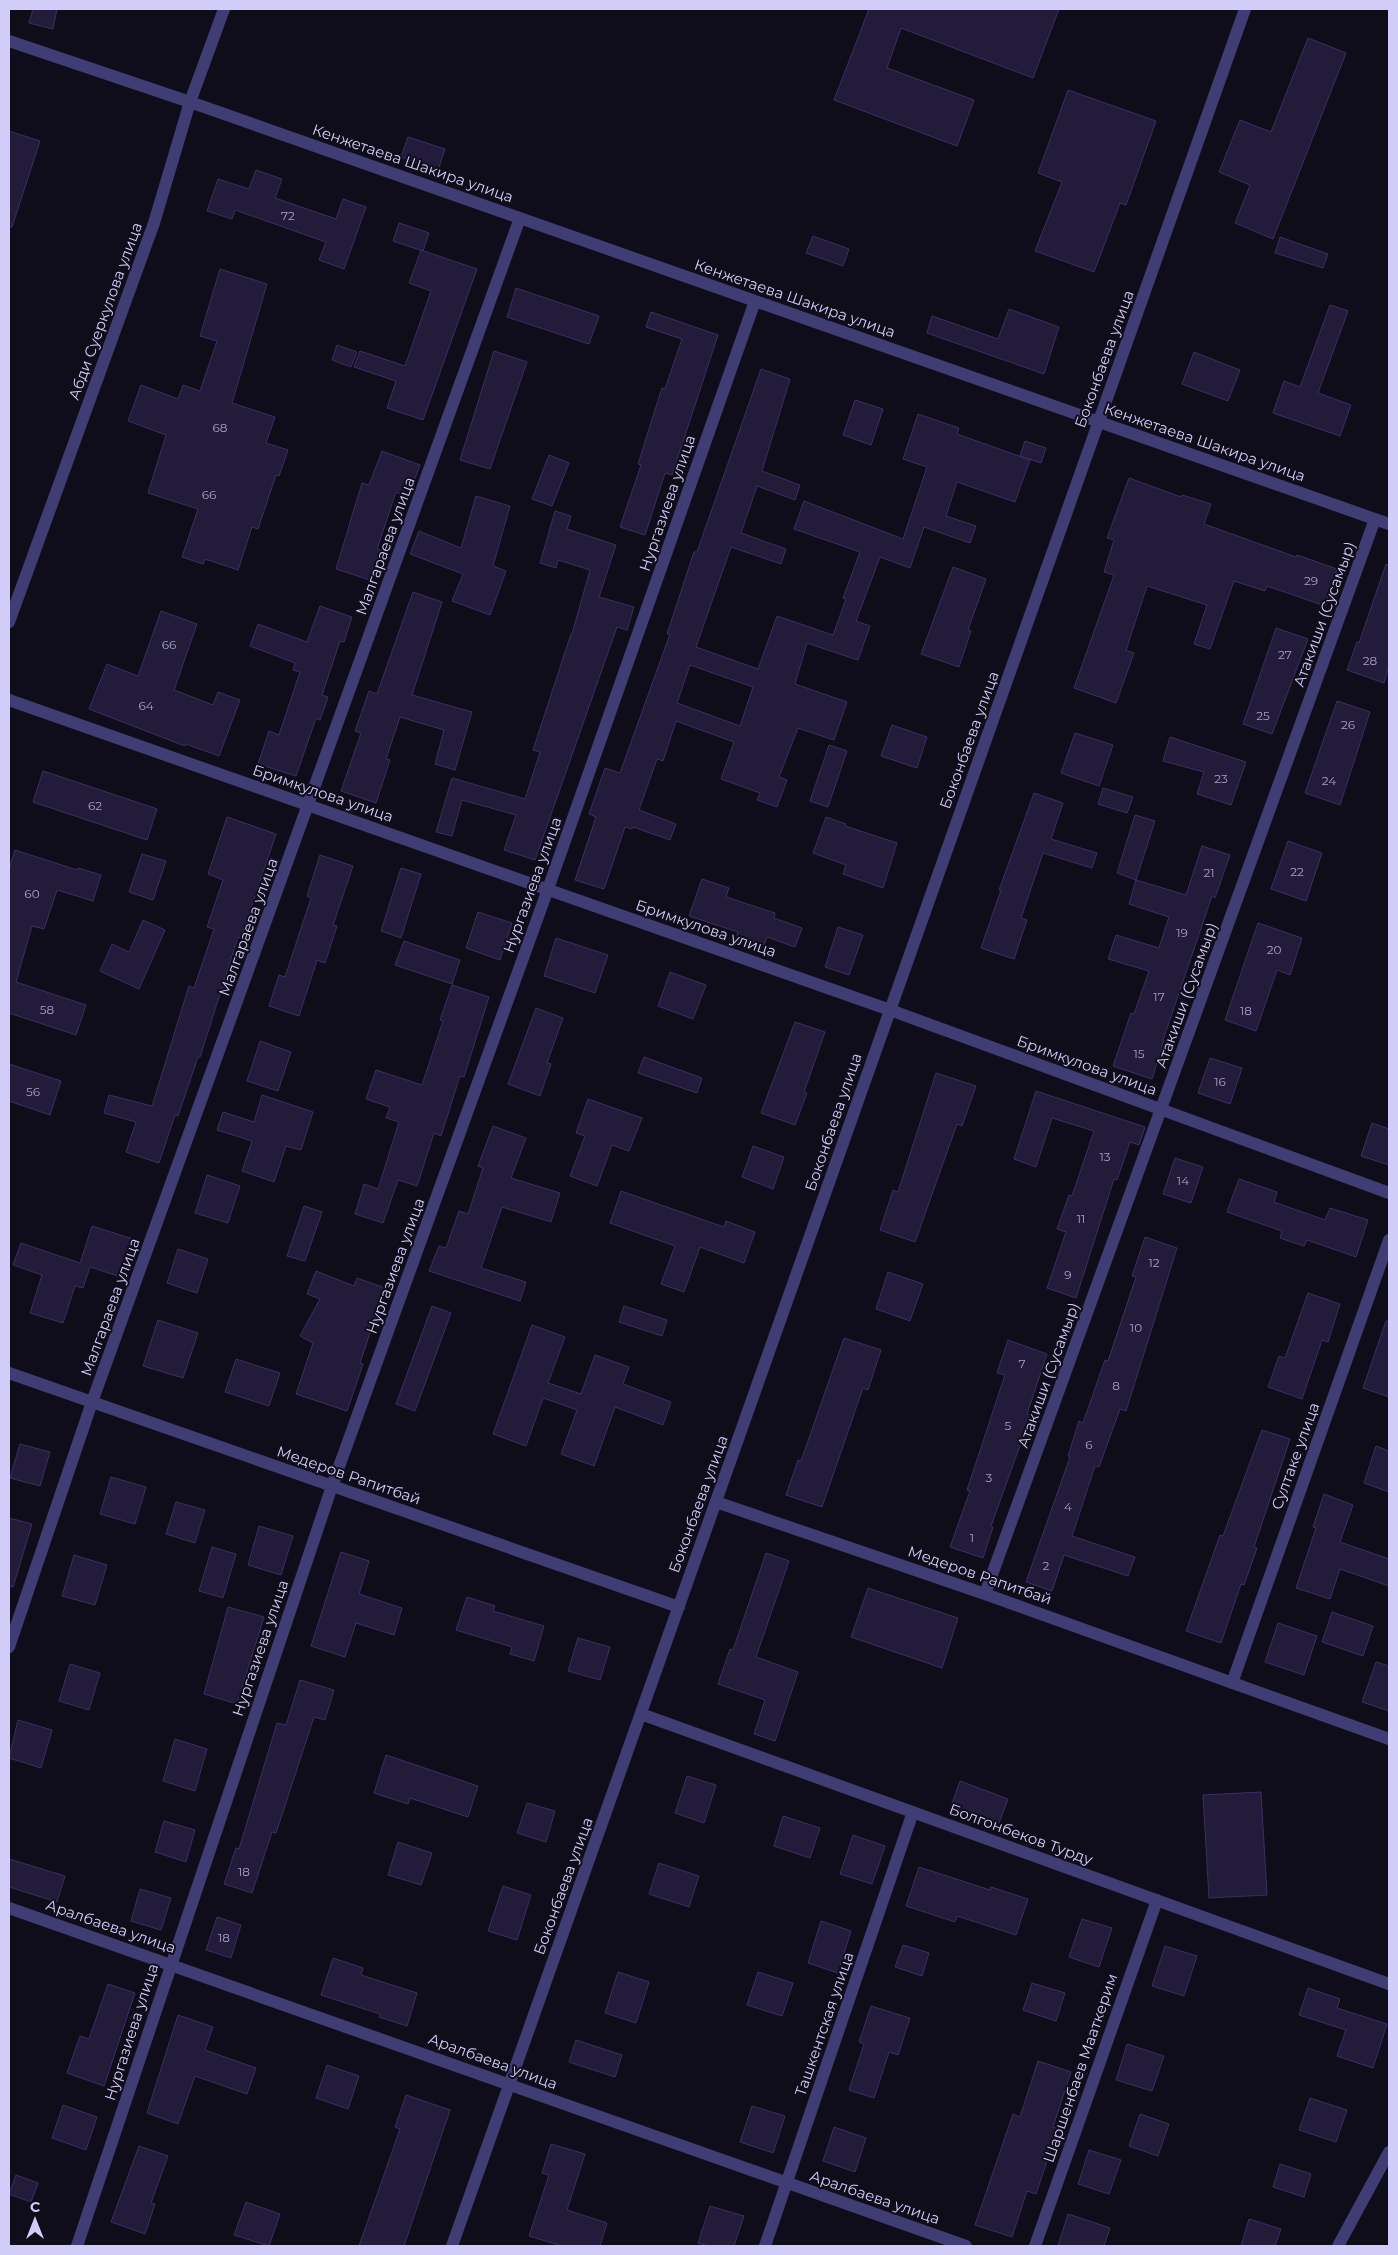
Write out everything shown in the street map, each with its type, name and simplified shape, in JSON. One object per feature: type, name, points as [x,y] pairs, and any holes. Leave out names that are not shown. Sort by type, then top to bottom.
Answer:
[{"type":"street","name":"Абди Суеркулова улица","points":[[9,622],[154,224],[190,102],[224,9]]},
{"type":"street","name":"Боконбаева улица","points":[[452,2246],[1245,9]]},
{"type":"street","name":"Кенжетаева Шакира улица","points":[[9,41],[190,102],[1389,524]]},
{"type":"street","name":"Малгараева улица","points":[[9,1647],[92,1402],[310,806],[520,218]]},
{"type":"street","name":"Нургазиева улица","points":[[77,2246],[170,1964],[332,1486],[548,890],[755,301]]},
{"type":"street","name":"Атакиши (Сусамыр)","points":[[985,1594],[1375,519]]},
{"type":"street","name":"Бримкулова улица","points":[[9,700],[890,1010],[1389,1193]]},
{"type":"street","name":"Султаке улица","points":[[1232,1683],[1389,1240]]},
{"type":"street","name":"Медеров Рапитбай","points":[[9,1373],[679,1607]]},
{"type":"street","name":"Медеров Рапитбай","points":[[716,1502],[985,1594],[1389,1739]]},
{"type":"street","name":"Болгонбеков Турду","points":[[641,1714],[1389,1984]]},
{"type":"street","name":"Ташкентская улица","points":[[765,2246],[913,1812]]},
{"type":"street","name":"Шаршенбаев Мааткерим","points":[[1035,2246],[1157,1900]]},
{"type":"street","name":"Аралбаева улица","points":[[9,1908],[966,2246]]},
{"type":"street","points":[[1338,2246],[1389,2152]]},
{"type":"building","points":[[33,9],[57,9],[53,29],[29,23]]},
{"type":"building","points":[[869,9],[1059,9],[1033,78],[901,28],[887,68],[974,100],[957,146],[834,100]]},
{"type":"building","points":[[1308,38],[1346,53],[1273,239],[1235,223],[1250,185],[1219,172],[1240,120],[1271,132]]},
{"type":"building","points":[[1068,90],[1156,121],[1126,205],[1120,203],[1094,272],[1035,251],[1062,182],[1038,173]]},
{"type":"building","points":[[9,131],[40,141],[12,227],[9,227]]},
{"type":"building","points":[[408,137],[445,149],[438,170],[401,157]]},
{"type":"building","points":[[256,170],[282,179],[275,198],[336,219],[343,199],[366,207],[344,269],[319,260],[326,242],[235,210],[232,219],[207,211],[218,179],[249,189]]},
{"type":"building","points":[[399,223],[429,233],[423,251],[393,241]]},
{"type":"building","points":[[813,236],[849,249],[843,266],[806,253]]},
{"type":"building","points":[[1280,237],[1328,254],[1323,268],[1275,253]]},
{"type":"building","points":[[421,250],[477,269],[423,420],[387,408],[396,381],[354,367],[360,351],[405,366],[431,291],[409,283]]},
{"type":"building","points":[[220,269],[267,284],[232,403],[275,417],[266,443],[288,450],[279,476],[276,475],[258,529],[252,527],[238,570],[205,559],[203,564],[182,557],[198,509],[148,493],[166,435],[128,421],[141,385],[178,399],[183,385],[200,391],[217,341],[200,336]]},
{"type":"building","points":[[516,288],[599,316],[589,344],[507,317]]},
{"type":"building","points":[[1330,305],[1348,311],[1318,393],[1351,405],[1340,436],[1273,413],[1284,381],[1300,387]]},
{"type":"building","points":[[1009,309],[1059,327],[1044,374],[927,333],[932,316],[998,339]]},
{"type":"building","points":[[651,312],[718,335],[672,475],[665,473],[645,535],[620,527],[641,465],[638,464],[662,388],[665,389],[682,339],[646,327]]},
{"type":"building","points":[[337,345],[357,352],[351,367],[332,360]]},
{"type":"building","points":[[494,351],[527,362],[490,469],[460,460]]},
{"type":"building","points":[[1194,352],[1240,370],[1228,401],[1182,384]]},
{"type":"building","points":[[761,369],[790,379],[762,471],[800,485],[795,500],[757,486],[741,533],[786,549],[781,564],[731,547],[696,647],[758,669],[777,616],[833,635],[846,599],[843,598],[860,552],[794,529],[804,501],[903,539],[927,467],[903,459],[918,414],[959,428],[957,434],[1030,460],[1015,502],[957,482],[946,516],[976,526],[970,543],[924,527],[910,568],[880,557],[856,621],[870,626],[858,660],[807,643],[795,684],[847,702],[834,740],[798,728],[779,777],[787,780],[777,807],[757,800],[760,793],[721,779],[734,742],[676,721],[663,761],[657,759],[639,810],[676,824],[670,840],[633,827],[632,829],[625,827],[604,889],[575,880],[596,817],[589,814],[605,768],[620,773],[670,634],[667,634],[694,552],[697,552]],"holes":[[[690,665],[753,687],[740,726],[677,703]]]},
{"type":"building","points":[[855,400],[883,409],[871,445],[843,435]]},
{"type":"building","points":[[1025,441],[1046,448],[1041,463],[1020,456]]},
{"type":"building","points":[[382,451],[420,465],[408,497],[396,492],[377,549],[380,550],[370,580],[336,569],[362,483],[369,485]]},
{"type":"building","points":[[549,455],[569,463],[552,506],[532,499]]},
{"type":"building","points":[[1129,478],[1181,497],[1182,495],[1211,504],[1204,524],[1296,557],[1297,555],[1337,569],[1325,606],[1267,586],[1265,591],[1234,581],[1210,649],[1194,644],[1207,605],[1147,586],[1126,650],[1134,653],[1116,703],[1074,688],[1114,575],[1104,572],[1114,540],[1107,538]]},
{"type":"building","points":[[476,496],[510,506],[493,566],[506,571],[490,615],[452,601],[463,574],[410,554],[419,531],[461,548]]},
{"type":"building","points":[[555,511],[571,516],[567,529],[616,545],[599,597],[634,607],[627,630],[617,627],[535,860],[504,850],[516,815],[462,800],[452,836],[436,832],[452,778],[525,799],[540,752],[533,750],[572,634],[590,570],[558,560],[556,568],[540,563]]},
{"type":"building","points":[[1386,564],[1389,565],[1389,666],[1384,683],[1347,670],[1357,642],[1359,643]]},
{"type":"building","points":[[953,567],[986,579],[968,630],[971,631],[959,667],[921,654]]},
{"type":"building","points":[[413,592],[442,602],[412,695],[472,712],[455,770],[435,764],[444,730],[400,717],[386,759],[390,760],[376,803],[341,791],[361,733],[355,731],[369,691],[377,694]]},
{"type":"building","points":[[320,606],[352,617],[344,642],[340,641],[322,695],[328,697],[320,720],[316,718],[296,776],[258,764],[269,731],[279,735],[300,672],[293,670],[295,663],[250,646],[258,624],[307,642]]},
{"type":"building","points":[[161,611],[197,624],[174,690],[213,705],[218,692],[240,700],[219,756],[186,744],[185,746],[89,709],[107,664],[138,676]]},
{"type":"building","points":[[1276,628],[1308,639],[1272,734],[1243,724]]},
{"type":"building","points":[[1337,701],[1370,712],[1340,805],[1305,793]]},
{"type":"building","points":[[892,725],[927,737],[917,768],[881,756]]},
{"type":"building","points":[[1075,733],[1113,745],[1099,786],[1061,773]]},
{"type":"building","points":[[1170,737],[1246,762],[1231,805],[1197,794],[1204,772],[1163,761]]},
{"type":"building","points":[[829,745],[847,751],[828,807],[810,801]]},
{"type":"building","points":[[43,771],[157,809],[147,840],[33,802]]},
{"type":"building","points":[[1103,788],[1133,797],[1127,813],[1098,804]]},
{"type":"building","points":[[1034,793],[1063,803],[1051,839],[1097,853],[1092,868],[1043,853],[1021,918],[1027,920],[1014,959],[981,948],[1001,890],[999,890]]},
{"type":"building","points":[[1135,815],[1155,821],[1136,880],[1117,873]]},
{"type":"building","points":[[227,817],[276,834],[241,938],[238,937],[200,1057],[198,1057],[178,1116],[175,1115],[159,1163],[126,1152],[136,1122],[104,1113],[109,1095],[152,1106],[189,986],[194,988],[214,929],[207,927],[223,880],[208,874]]},
{"type":"building","points":[[826,817],[846,824],[845,826],[897,843],[883,888],[843,874],[846,865],[813,853]]},
{"type":"building","points":[[1288,841],[1322,853],[1306,901],[1271,889]]},
{"type":"building","points":[[1202,846],[1230,855],[1215,898],[1212,896],[1163,1040],[1152,1079],[1113,1066],[1131,1013],[1134,1014],[1149,971],[1108,959],[1116,935],[1159,948],[1169,917],[1129,904],[1136,880],[1186,895]]},
{"type":"building","points":[[15,850],[77,870],[78,868],[101,875],[93,901],[57,890],[44,929],[32,926],[16,982],[86,1005],[76,1035],[9,1013],[9,869]]},
{"type":"building","points":[[142,854],[166,861],[153,900],[129,892]]},
{"type":"building","points":[[320,855],[353,866],[333,925],[337,926],[325,963],[317,960],[299,1016],[269,1006],[279,975],[285,977],[311,898],[307,896]]},
{"type":"building","points":[[401,868],[421,874],[401,938],[381,931]]},
{"type":"building","points":[[702,879],[729,888],[726,897],[775,913],[774,918],[802,928],[795,947],[767,937],[764,945],[737,936],[738,932],[689,916]]},
{"type":"building","points":[[478,912],[512,923],[500,960],[466,948]]},
{"type":"building","points":[[143,920],[165,930],[139,989],[100,971],[112,944],[129,952]]},
{"type":"building","points":[[1258,923],[1302,938],[1290,975],[1277,970],[1256,1031],[1225,1020]]},
{"type":"building","points":[[838,927],[863,935],[849,975],[825,967]]},
{"type":"building","points":[[556,938],[608,955],[595,993],[544,976]]},
{"type":"building","points":[[404,941],[460,960],[452,984],[395,965]]},
{"type":"building","points":[[670,972],[706,985],[693,1019],[658,1006]]},
{"type":"building","points":[[452,985],[489,997],[464,1077],[460,1076],[441,1136],[434,1133],[417,1186],[398,1180],[383,1223],[355,1214],[364,1184],[378,1189],[399,1122],[386,1118],[390,1107],[366,1099],[376,1070],[422,1085],[443,1021],[440,1020]]},
{"type":"building","points":[[536,1008],[563,1018],[547,1063],[551,1064],[540,1096],[508,1084]]},
{"type":"building","points":[[795,1022],[825,1032],[804,1092],[807,1093],[795,1125],[761,1113]]},
{"type":"building","points":[[260,1041],[291,1052],[278,1091],[247,1081]]},
{"type":"building","points":[[644,1057],[702,1078],[697,1093],[638,1073]]},
{"type":"building","points":[[1210,1058],[1242,1068],[1230,1104],[1198,1093]]},
{"type":"building","points":[[9,1064],[61,1081],[50,1115],[9,1101]]},
{"type":"building","points":[[936,1073],[976,1086],[962,1126],[957,1124],[915,1242],[880,1230],[893,1190],[898,1192]]},
{"type":"building","points":[[1036,1091],[1145,1127],[1139,1145],[1130,1142],[1117,1180],[1114,1179],[1076,1298],[1047,1288],[1066,1232],[1057,1229],[1069,1195],[1072,1196],[1094,1131],[1052,1118],[1036,1167],[1014,1159]]},
{"type":"building","points":[[262,1095],[313,1112],[301,1150],[286,1146],[274,1182],[242,1171],[252,1141],[217,1130],[223,1112],[254,1122]]},
{"type":"building","points":[[588,1099],[642,1118],[629,1151],[612,1145],[597,1186],[570,1176],[585,1136],[576,1133]]},
{"type":"building","points":[[1372,1123],[1389,1129],[1389,1165],[1361,1156]]},
{"type":"building","points":[[493,1126],[526,1138],[511,1178],[560,1193],[551,1222],[502,1207],[481,1268],[526,1282],[520,1301],[429,1271],[439,1246],[446,1248],[459,1211],[468,1214],[483,1168],[478,1166]]},
{"type":"building","points":[[753,1146],[784,1157],[773,1189],[742,1177]]},
{"type":"building","points":[[1175,1158],[1203,1167],[1191,1203],[1163,1194]]},
{"type":"building","points":[[207,1175],[240,1186],[228,1223],[195,1213]]},
{"type":"building","points":[[1239,1179],[1277,1192],[1274,1202],[1325,1220],[1330,1208],[1368,1220],[1356,1257],[1307,1240],[1304,1246],[1280,1238],[1282,1231],[1227,1212]]},
{"type":"building","points":[[621,1191],[724,1227],[726,1221],[755,1232],[744,1263],[700,1247],[684,1292],[661,1284],[675,1246],[610,1223]]},
{"type":"building","points":[[304,1206],[322,1212],[305,1261],[287,1256]]},
{"type":"building","points":[[92,1226],[136,1240],[124,1278],[90,1267],[83,1288],[75,1286],[63,1323],[30,1313],[42,1275],[13,1265],[21,1243],[80,1263]]},
{"type":"building","points":[[1145,1237],[1177,1248],[1126,1411],[1120,1409],[1099,1467],[1095,1466],[1072,1536],[1135,1557],[1128,1576],[1064,1555],[1052,1591],[1026,1582],[1070,1457],[1068,1456],[1079,1421],[1083,1423],[1105,1360],[1108,1361],[1136,1277],[1132,1276]]},
{"type":"building","points":[[178,1249],[208,1259],[197,1293],[167,1283]]},
{"type":"building","points":[[316,1271],[354,1286],[357,1278],[385,1288],[360,1363],[363,1364],[347,1411],[296,1394],[313,1343],[300,1336],[320,1299],[307,1294]]},
{"type":"building","points":[[888,1272],[923,1284],[910,1321],[876,1309]]},
{"type":"building","points":[[1308,1293],[1340,1304],[1328,1342],[1322,1340],[1302,1399],[1268,1387],[1279,1356],[1285,1358]]},
{"type":"building","points":[[432,1306],[451,1313],[415,1411],[396,1404]]},
{"type":"building","points":[[624,1306],[667,1320],[662,1336],[619,1322]]},
{"type":"building","points":[[158,1320],[198,1333],[183,1378],[143,1366]]},
{"type":"building","points":[[1386,1321],[1389,1321],[1389,1397],[1363,1388]]},
{"type":"building","points":[[532,1325],[565,1337],[548,1383],[581,1394],[595,1355],[629,1367],[623,1384],[671,1402],[663,1425],[615,1407],[594,1466],[561,1454],[577,1410],[543,1398],[526,1446],[493,1434]]},
{"type":"building","points":[[844,1338],[881,1350],[868,1390],[863,1388],[822,1507],[786,1495],[798,1460],[801,1461]]},
{"type":"building","points":[[1008,1340],[1047,1354],[1027,1414],[1031,1415],[991,1526],[993,1527],[983,1558],[950,1547],[970,1491],[967,1490],[1005,1375],[997,1373]]},
{"type":"building","points":[[236,1359],[280,1373],[269,1406],[225,1392]]},
{"type":"building","points":[[1262,1430],[1290,1439],[1254,1547],[1257,1548],[1244,1585],[1241,1584],[1221,1643],[1186,1631],[1220,1535],[1223,1536]]},
{"type":"building","points":[[20,1444],[50,1452],[40,1486],[10,1478]]},
{"type":"building","points":[[1376,1446],[1389,1451],[1389,1492],[1364,1483]]},
{"type":"building","points":[[111,1477],[146,1487],[135,1524],[100,1514]]},
{"type":"building","points":[[1324,1494],[1353,1505],[1340,1542],[1389,1559],[1389,1586],[1340,1569],[1330,1599],[1296,1588],[1316,1528],[1313,1527]]},
{"type":"building","points":[[176,1502],[205,1510],[195,1543],[166,1534]]},
{"type":"building","points":[[9,1518],[32,1524],[13,1587],[9,1586]]},
{"type":"building","points":[[259,1526],[293,1536],[281,1575],[248,1565]]},
{"type":"building","points":[[212,1547],[236,1554],[223,1598],[199,1591]]},
{"type":"building","points":[[341,1552],[369,1561],[359,1594],[402,1608],[394,1635],[356,1623],[345,1657],[311,1646]]},
{"type":"building","points":[[766,1553],[789,1561],[756,1657],[798,1672],[775,1741],[754,1734],[765,1700],[718,1684],[730,1649],[733,1650]]},
{"type":"building","points":[[74,1555],[107,1565],[95,1605],[62,1596]]},
{"type":"building","points":[[868,1588],[958,1618],[942,1668],[851,1637]]},
{"type":"building","points":[[467,1597],[495,1606],[493,1611],[544,1626],[534,1661],[510,1654],[512,1647],[456,1630]]},
{"type":"building","points":[[228,1607],[264,1617],[237,1704],[204,1694]]},
{"type":"building","points":[[1332,1612],[1373,1626],[1363,1656],[1322,1642]]},
{"type":"building","points":[[1278,1623],[1317,1636],[1304,1675],[1265,1662]]},
{"type":"building","points":[[578,1638],[610,1647],[600,1680],[568,1671]]},
{"type":"building","points":[[1376,1662],[1389,1666],[1389,1711],[1362,1702]]},
{"type":"building","points":[[70,1664],[100,1673],[89,1710],[59,1701]]},
{"type":"building","points":[[300,1680],[334,1690],[325,1720],[314,1717],[276,1833],[272,1832],[252,1893],[224,1884],[236,1848],[239,1849],[277,1723],[286,1725]]},
{"type":"building","points":[[18,1720],[52,1730],[41,1768],[9,1758]]},
{"type":"building","points":[[175,1739],[207,1749],[195,1791],[163,1781]]},
{"type":"building","points":[[386,1755],[478,1786],[468,1817],[410,1798],[408,1804],[374,1793]]},
{"type":"building","points":[[687,1776],[716,1785],[704,1823],[675,1813]]},
{"type":"building","points":[[960,1781],[1008,1799],[999,1823],[951,1806]]},
{"type":"building","points":[[1261,1792],[1267,1895],[1209,1898],[1203,1795]]},
{"type":"building","points":[[527,1803],[555,1811],[546,1842],[517,1833]]},
{"type":"building","points":[[783,1816],[820,1828],[810,1858],[774,1846]]},
{"type":"building","points":[[164,1821],[195,1830],[186,1862],[155,1852]]},
{"type":"building","points":[[853,1835],[885,1846],[872,1884],[840,1874]]},
{"type":"building","points":[[398,1842],[432,1853],[421,1885],[388,1875]]},
{"type":"building","points":[[9,1859],[65,1876],[57,1902],[9,1887]]},
{"type":"building","points":[[659,1863],[699,1876],[689,1907],[649,1894]]},
{"type":"building","points":[[919,1867],[990,1890],[991,1887],[1028,1899],[1016,1935],[957,1916],[955,1922],[906,1906]]},
{"type":"building","points":[[503,1886],[531,1895],[517,1940],[488,1931]]},
{"type":"building","points":[[140,1889],[171,1898],[161,1930],[131,1921]]},
{"type":"building","points":[[217,1917],[241,1925],[231,1958],[206,1950]]},
{"type":"building","points":[[1082,1919],[1112,1928],[1099,1967],[1069,1957]]},
{"type":"building","points":[[821,1921],[851,1931],[838,1973],[808,1963]]},
{"type":"building","points":[[903,1945],[929,1953],[922,1976],[895,1967]]},
{"type":"building","points":[[1165,1946],[1197,1956],[1184,1996],[1152,1986]]},
{"type":"building","points":[[333,1958],[363,1968],[361,1975],[417,1993],[407,2026],[379,2017],[380,2014],[321,1995]]},
{"type":"building","points":[[618,1972],[649,1982],[636,2023],[605,2013]]},
{"type":"building","points":[[758,1972],[793,1983],[782,2016],[747,2005]]},
{"type":"building","points":[[1032,1983],[1065,1993],[1056,2021],[1023,2010]]},
{"type":"building","points":[[108,1984],[135,1993],[104,2086],[67,2073],[80,2036],[89,2039]]},
{"type":"building","points":[[1308,1988],[1340,1999],[1337,2008],[1387,2024],[1373,2068],[1337,2056],[1346,2030],[1299,2015]]},
{"type":"building","points":[[871,2006],[910,2018],[898,2055],[889,2052],[874,2098],[849,2090],[864,2044],[859,2042]]},
{"type":"building","points":[[178,2015],[213,2027],[205,2050],[256,2068],[247,2094],[195,2076],[178,2124],[147,2113]]},
{"type":"building","points":[[576,2040],[622,2055],[615,2077],[569,2062]]},
{"type":"building","points":[[1127,2044],[1164,2056],[1152,2091],[1116,2080]]},
{"type":"building","points":[[1038,2061],[1071,2072],[1053,2127],[1058,2129],[1036,2194],[1027,2191],[1012,2237],[975,2225],[1013,2114],[1020,2117]]},
{"type":"building","points":[[327,2065],[359,2076],[348,2109],[316,2098]]},
{"type":"building","points":[[406,2095],[450,2110],[404,2246],[359,2246],[400,2129],[395,2127]]},
{"type":"building","points":[[1310,2098],[1347,2110],[1336,2142],[1299,2130]]},
{"type":"building","points":[[63,2105],[97,2117],[86,2150],[52,2138]]},
{"type":"building","points":[[752,2106],[785,2116],[773,2153],[740,2142]]},
{"type":"building","points":[[1140,2114],[1169,2124],[1158,2156],[1129,2146]]},
{"type":"building","points":[[834,2127],[866,2138],[855,2172],[823,2161]]},
{"type":"building","points":[[551,2144],[585,2154],[567,2210],[607,2223],[600,2246],[562,2246],[529,2236],[549,2175],[542,2173]]},
{"type":"building","points":[[139,2146],[168,2156],[151,2203],[155,2204],[145,2234],[111,2222]]},
{"type":"building","points":[[1089,2150],[1121,2160],[1109,2194],[1078,2184]]},
{"type":"building","points":[[1280,2164],[1311,2174],[1304,2197],[1273,2187]]},
{"type":"building","points":[[16,2175],[38,2183],[31,2202],[9,2194]]},
{"type":"building","points":[[246,2202],[280,2214],[269,2246],[234,2235]]},
{"type":"building","points":[[710,2206],[744,2216],[734,2246],[709,2246],[698,2243]]},
{"type":"building","points":[[1068,2214],[1110,2228],[1104,2246],[1058,2246]]},
{"type":"building","points":[[1249,2219],[1281,2229],[1275,2246],[1241,2246]]}]
